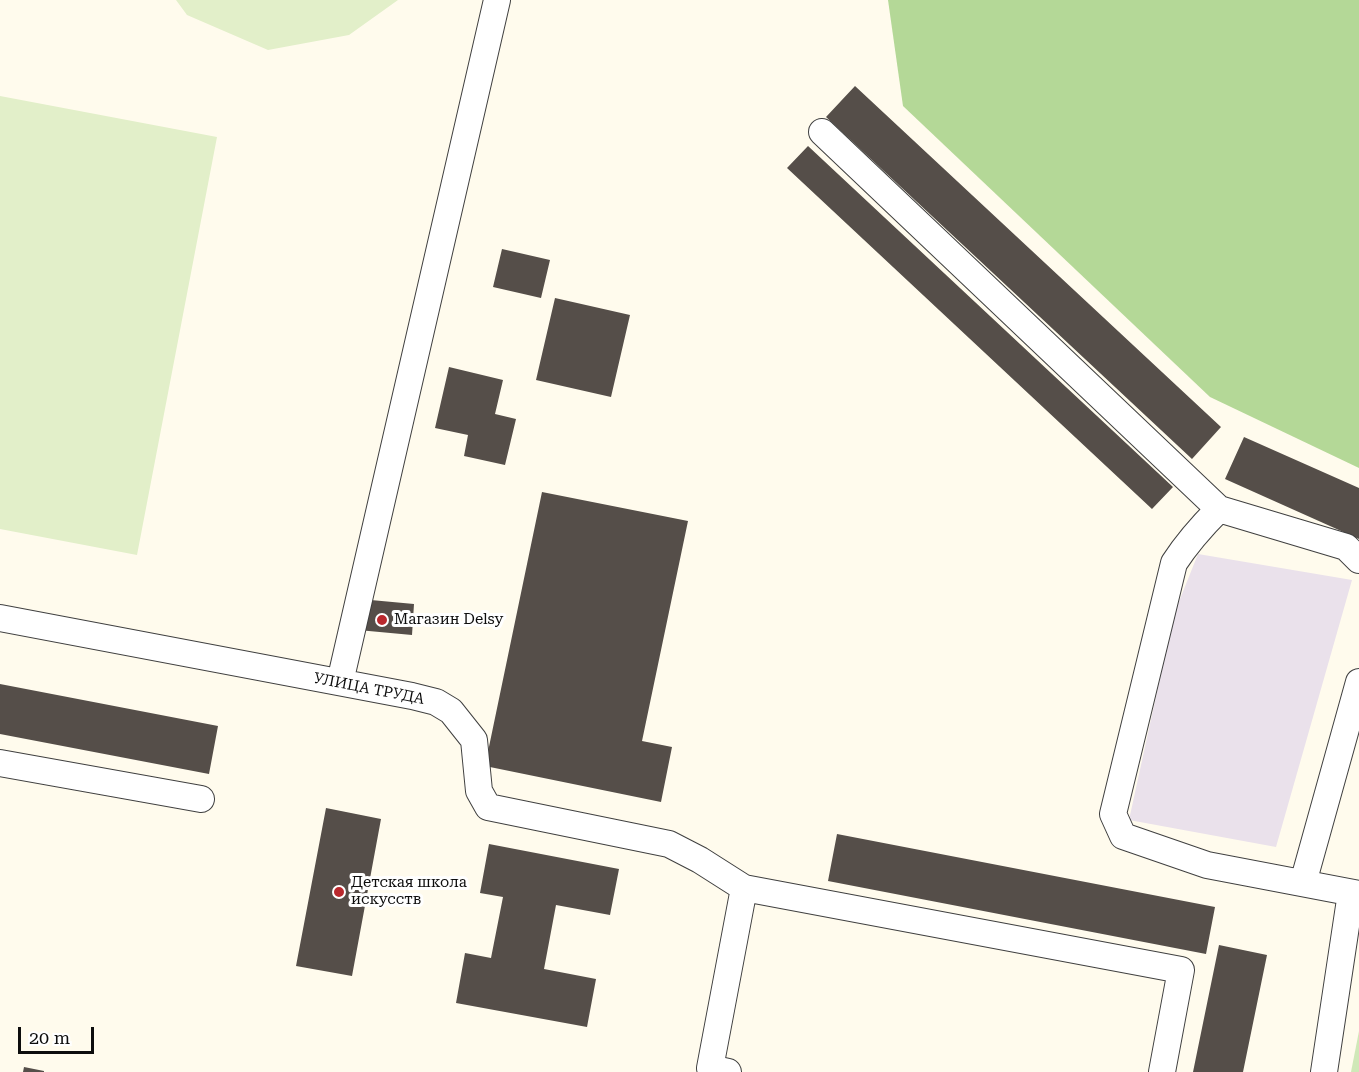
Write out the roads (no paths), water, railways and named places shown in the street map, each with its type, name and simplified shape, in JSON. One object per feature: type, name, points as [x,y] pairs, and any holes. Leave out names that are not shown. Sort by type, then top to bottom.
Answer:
[{"type":"street","points":[[340,682],[497,0]]},
{"type":"street","points":[[822,132],[1219,509],[1346,547],[1359,560]]},
{"type":"street","points":[[1219,509],[1187,543],[1174,563],[1113,814],[1123,836],[1207,865],[1355,893],[1324,1072]]},
{"type":"street","name":"УЛИЦА ТРУДА","points":[[0,618],[436,702],[451,711],[474,740],[479,791],[488,807],[669,844],[700,860],[744,888]]},
{"type":"street","points":[[1303,883],[1359,682]]},
{"type":"street","points":[[0,763],[201,800]]},
{"type":"street","points":[[728,1072],[710,1068],[744,888],[1181,970],[1162,1072]]},
{"type":"place","name":"Магазин Delsy","points":[[382,620]]},
{"type":"place","name":"Детская школа искусств","points":[[339,892]]}]
